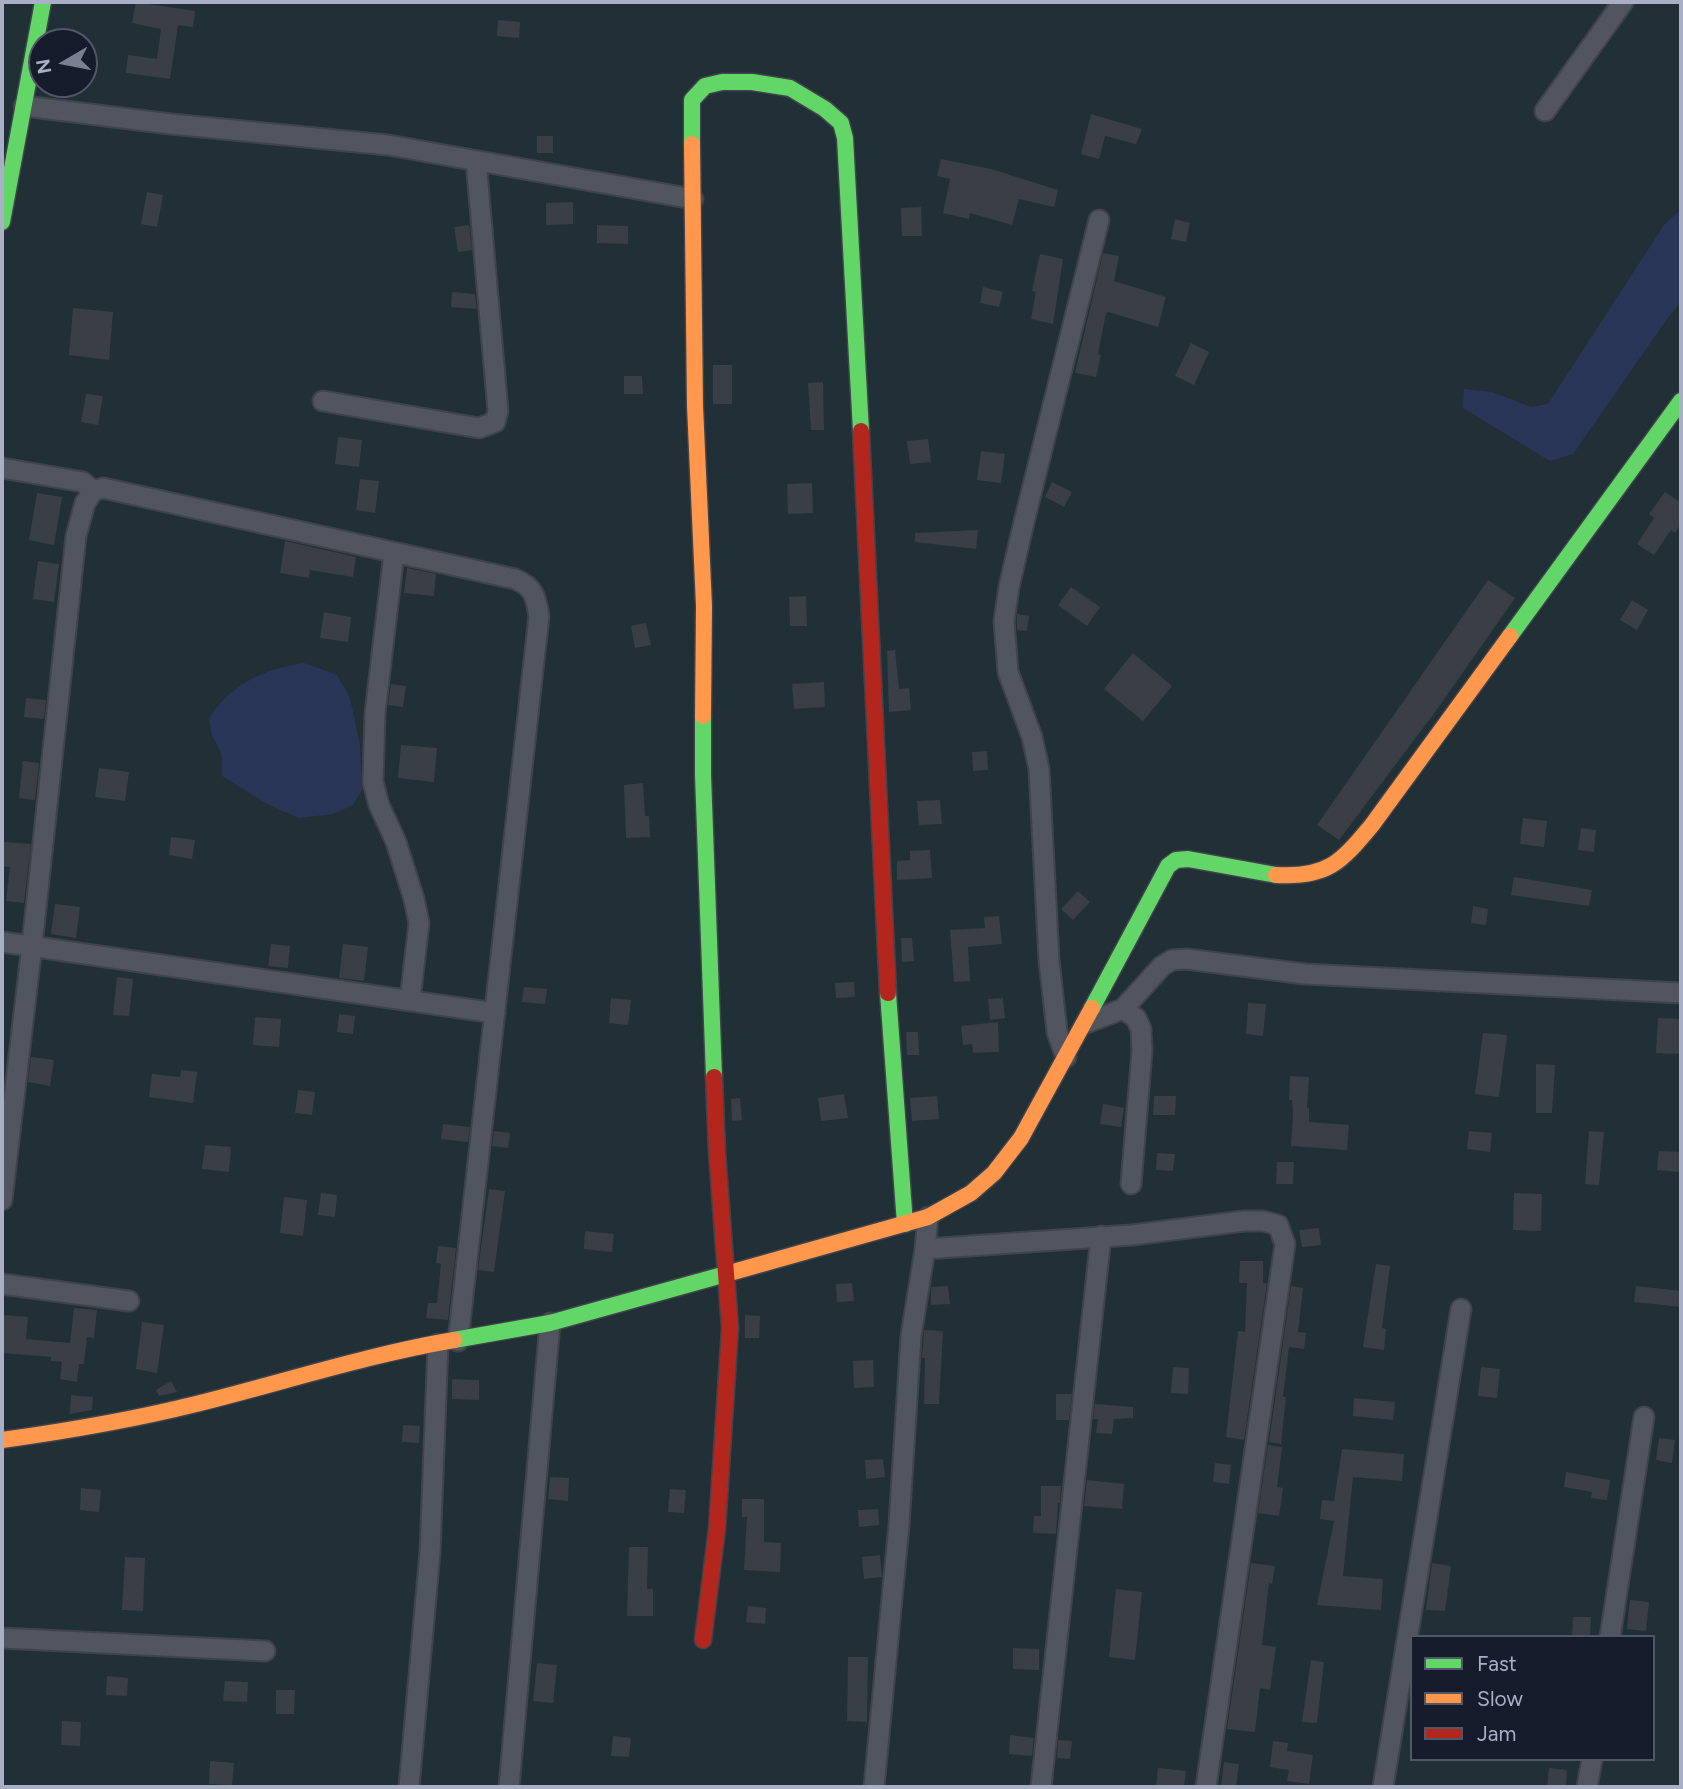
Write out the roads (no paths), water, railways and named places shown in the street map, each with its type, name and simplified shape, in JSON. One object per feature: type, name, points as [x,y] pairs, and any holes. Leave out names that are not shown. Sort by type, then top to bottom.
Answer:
[{"type":"street","points":[[2,222],[43,2]]},
{"type":"street","points":[[1545,111],[1623,2]]},
{"type":"street","points":[[703,1640],[717,1529],[730,1328],[717,1152],[703,775],[704,606],[695,406],[692,100],[705,86],[722,82],[752,82],[790,88],[841,122],[845,138],[895,1127],[905,1224]]},
{"type":"street","points":[[23,106],[171,124],[388,145],[693,199]]},
{"type":"street","points":[[323,401],[479,428],[495,422],[498,411],[476,161]]},
{"type":"street","points":[[1066,1057],[1057,1032],[1049,960],[1039,769],[1032,737],[1009,672],[1004,621],[1024,522],[1099,220]]},
{"type":"street","points":[[2,1440],[67,1431],[193,1405],[413,1347],[550,1323],[905,1224],[928,1217],[957,1203],[993,1175],[1022,1137],[1086,1023],[1120,951],[1168,866],[1176,860],[1188,859],[1279,875],[1321,873],[1339,862],[1372,825],[1681,401]]},
{"type":"street","points":[[2,468],[83,482],[93,491]]},
{"type":"street","points":[[2,1200],[76,536],[85,503],[93,491],[103,488],[515,579],[528,585],[537,603],[539,616],[458,1341]]},
{"type":"street","points":[[394,553],[376,713],[373,782],[379,805],[396,842],[419,923],[410,1000]]},
{"type":"street","points":[[2,942],[495,1013]]},
{"type":"street","points":[[1086,1023],[1123,1009],[1161,966],[1171,960],[1186,959],[1305,974],[1681,993]]},
{"type":"street","points":[[1123,1009],[1136,1018],[1141,1029],[1142,1051],[1131,1184]]},
{"type":"street","points":[[874,1787],[899,1525],[911,1336],[928,1217]]},
{"type":"street","points":[[925,1249],[1132,1235],[1244,1221],[1263,1221],[1278,1225],[1285,1244],[1206,1787]]},
{"type":"street","points":[[1041,1787],[1101,1236]]},
{"type":"street","points":[[2,1284],[129,1301]]},
{"type":"street","points":[[1383,1787],[1461,1309]]},
{"type":"street","points":[[509,1787],[550,1323]]},
{"type":"street","points":[[409,1787],[430,1552],[438,1344]]},
{"type":"street","points":[[1610,1635],[1644,1417]]},
{"type":"street","points":[[2,1638],[265,1651]]},
{"type":"street","points":[[1587,1787],[1592,1761]]},
{"type":"water","points":[[1681,209],[1681,302],[1573,454],[1550,461],[1463,408],[1464,389],[1492,392],[1531,407],[1548,404],[1664,225]]},
{"type":"water","points":[[304,663],[337,675],[350,698],[360,745],[362,790],[353,805],[333,814],[299,818],[269,805],[222,776],[222,755],[212,735],[209,719],[227,696],[249,680],[275,669]]}]
